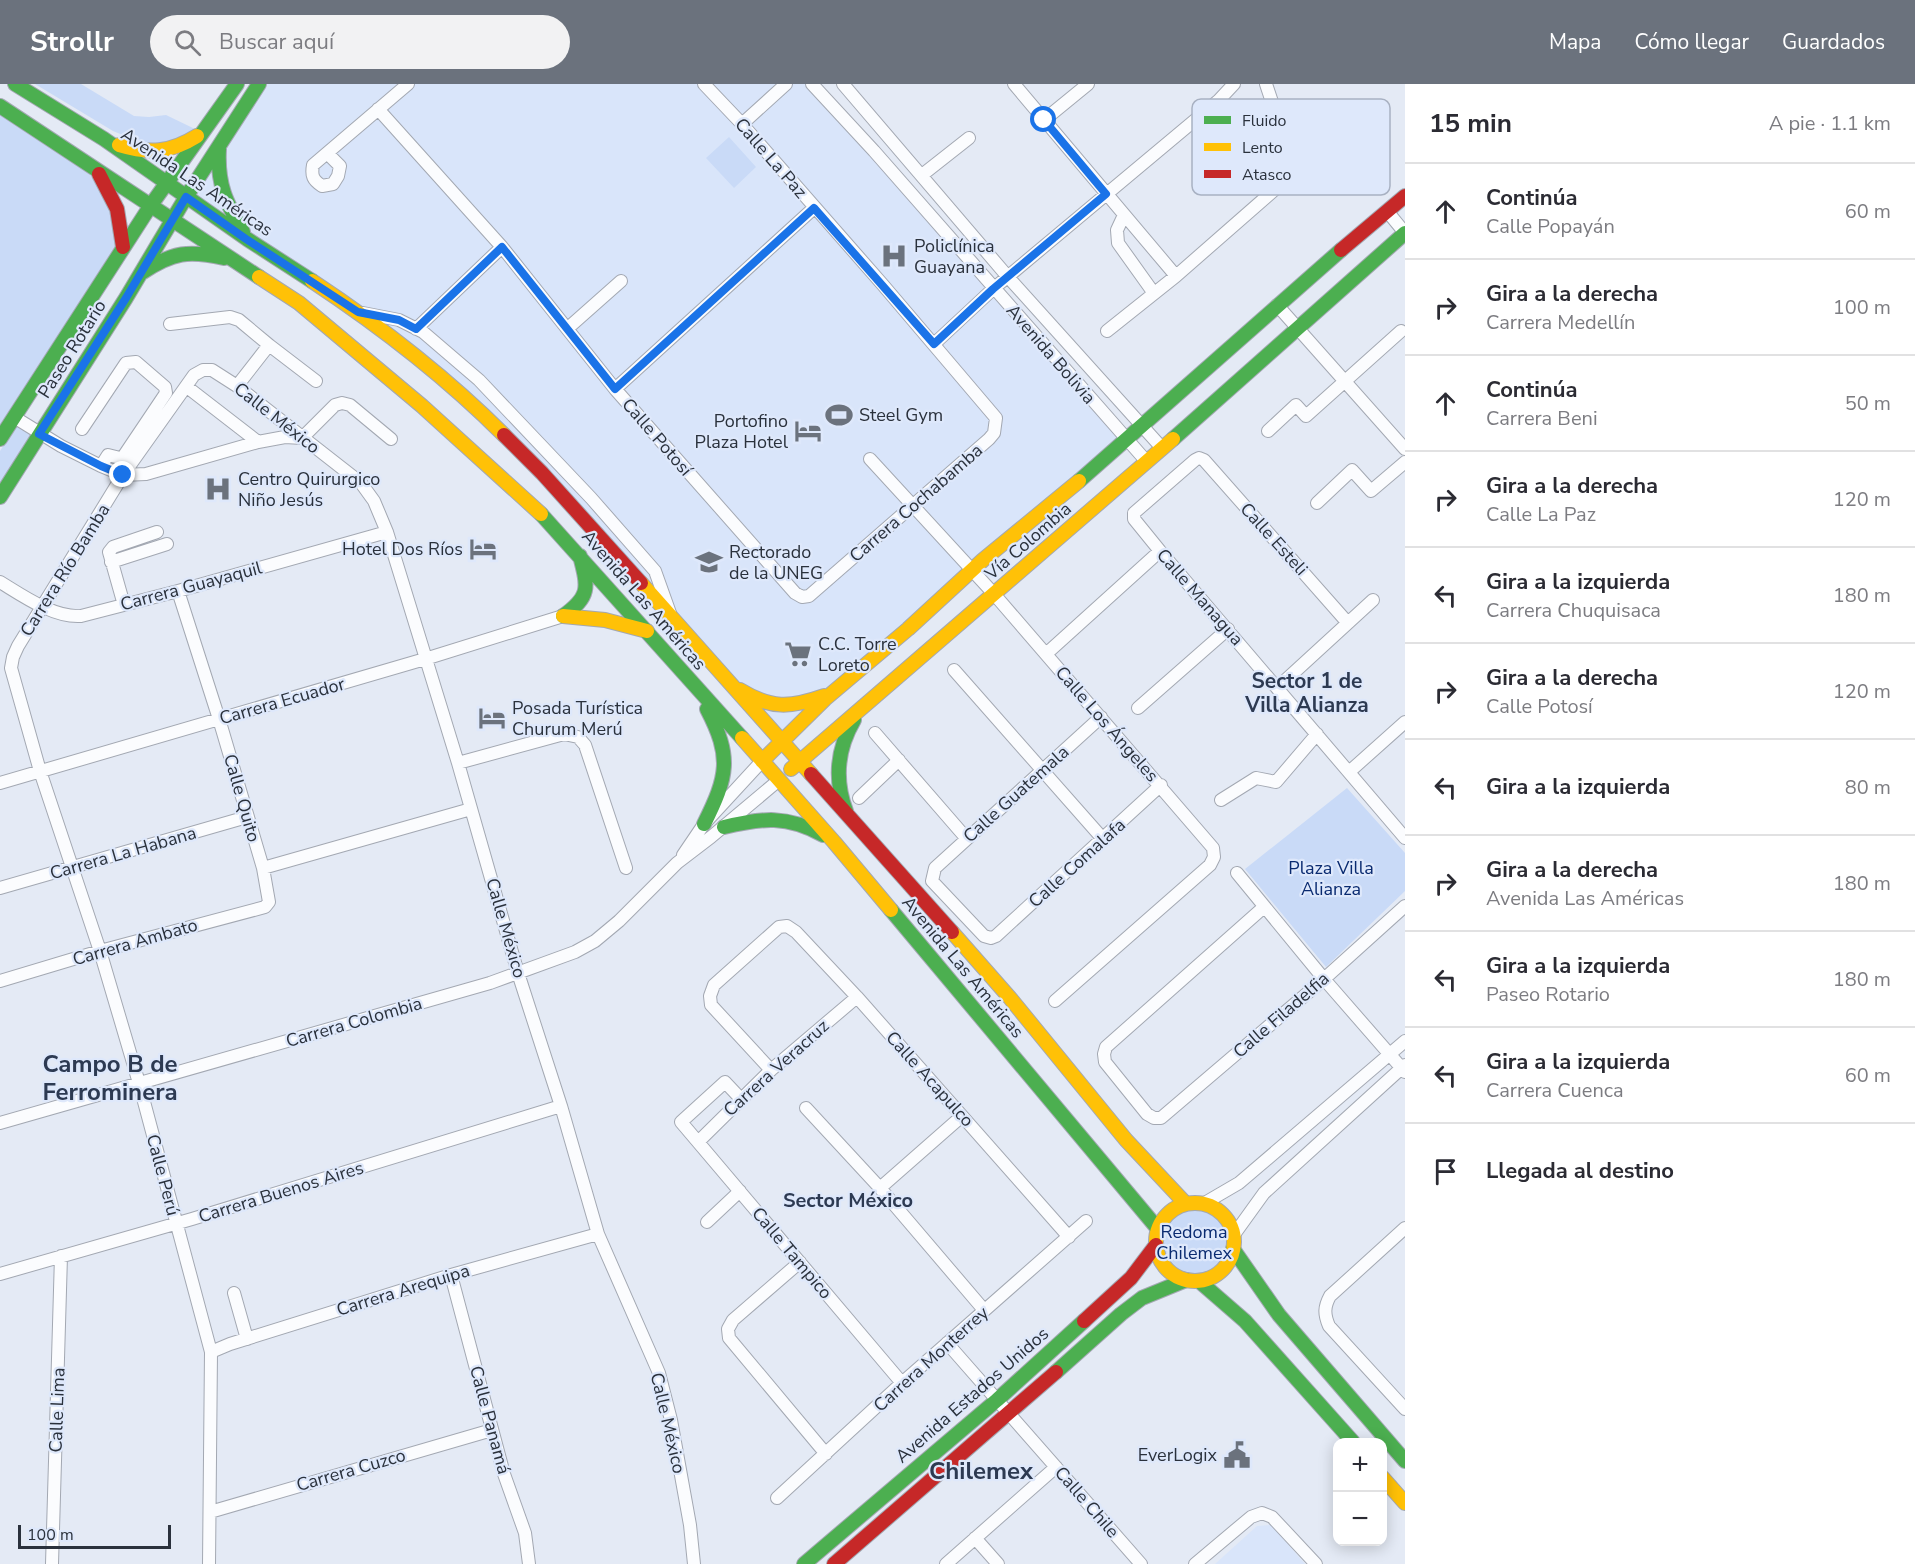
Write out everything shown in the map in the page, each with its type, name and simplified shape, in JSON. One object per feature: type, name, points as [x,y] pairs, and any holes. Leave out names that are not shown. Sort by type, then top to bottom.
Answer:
[{"type":"main road","name":"Avenida Las Américas","points":[[15,84],[104,139],[246,239],[358,312],[469,400],[542,473],[671,617],[1010,998],[1126,1140],[1186,1204]]},
{"type":"main road","name":"Paseo Rotario","points":[[0,439],[151,205],[237,84]]},
{"type":"main road","name":"Paseo Rotario","points":[[0,496],[219,144],[259,84]]},
{"type":"main road","name":"Avenida Las Américas","points":[[0,106],[93,165],[299,303],[368,359],[533,506],[580,554],[834,842],[1158,1229]]},
{"type":"main road","points":[[104,139],[153,153],[178,147],[204,132]]},
{"type":"main road","points":[[219,144],[218,183],[223,198],[246,239]]},
{"type":"main road","points":[[93,165],[115,198],[120,213],[123,247]]},
{"type":"main road","name":"Vía Colombia","points":[[778,780],[994,594],[1088,492],[1126,439],[1141,424],[1405,196]]},
{"type":"main road","name":"Vía Colombia","points":[[762,760],[832,694],[973,570],[1088,492],[1147,462],[1405,233]]},
{"type":"main road","points":[[139,275],[172,254],[191,252],[235,261]]},
{"type":"main road","points":[[563,616],[578,607],[587,591],[580,554]]},
{"type":"main road","points":[[563,616],[605,620],[647,631]]},
{"type":"main road","points":[[724,678],[742,692],[766,704],[798,706],[832,694]]},
{"type":"main road","points":[[697,688],[722,740],[724,753],[724,777],[718,796],[704,824]]},
{"type":"main road","points":[[851,820],[843,802],[837,776],[843,740],[864,707]]},
{"type":"main road","points":[[724,827],[762,818],[778,819],[795,822],[815,830],[834,842]]},
{"type":"main road","points":[[1349,1438],[1245,1320],[1192,1281],[1174,1275],[1164,1266],[1156,1245],[1158,1229],[1169,1213],[1186,1204],[1203,1204],[1212,1206],[1222,1214],[1230,1224],[1233,1242],[1262,1294],[1405,1461]]},
{"type":"main road","points":[[1192,1281],[1211,1278],[1221,1271],[1229,1261],[1233,1242]]},
{"type":"main road","name":"Avenida Estados Unidos","points":[[804,1564],[997,1400],[1131,1278],[1156,1245]]},
{"type":"main road","name":"Avenida Estados Unidos","points":[[834,1564],[1009,1414],[1121,1314],[1142,1298],[1192,1281]]},
{"type":"main road","points":[[1387,1482],[1405,1503]]},
{"type":"street","points":[[327,153],[408,84]]},
{"type":"street","name":"Calle La Paz","points":[[704,84],[742,124],[991,410],[996,418],[996,426]]},
{"type":"street","points":[[742,124],[786,84]]},
{"type":"street","name":"Avenida Bolivia","points":[[812,84],[881,159],[1147,462]]},
{"type":"street","name":"Avenida Bolivia","points":[[843,84],[1008,277],[1162,448]]},
{"type":"street","points":[[1014,84],[1176,276]]},
{"type":"street","points":[[1044,120],[1088,84]]},
{"type":"street","points":[[1220,99],[1234,84]]},
{"type":"street","points":[[1266,84],[1271,99]]},
{"type":"street","name":"Calle Potosí","points":[[378,109],[502,247],[615,389],[795,592],[802,597]]},
{"type":"street","points":[[934,344],[993,289],[1192,122]]},
{"type":"street","points":[[922,175],[969,138]]},
{"type":"street","points":[[1107,331],[1153,292],[1176,276],[1268,195]]},
{"type":"street","points":[[615,389],[814,208]]},
{"type":"street","points":[[1387,212],[1405,233]]},
{"type":"street","points":[[1124,215],[1117,230],[1118,243],[1153,292]]},
{"type":"street","points":[[416,329],[502,247]]},
{"type":"street","points":[[568,328],[621,282]]},
{"type":"street","points":[[1277,305],[1299,327],[1405,449]]},
{"type":"street","name":"Avenida Las Américas","points":[[358,312],[399,320],[416,329],[448,351],[479,380],[591,498],[655,571],[671,617]]},
{"type":"street","points":[[170,324],[230,317],[239,320],[315,381]]},
{"type":"street","points":[[1268,431],[1296,405],[1306,417],[1401,331]]},
{"type":"street","points":[[237,386],[269,345]]},
{"type":"street","points":[[82,429],[126,363],[135,362],[165,387],[166,393],[123,457],[108,455],[101,466]]},
{"type":"street","name":"Calle México","points":[[203,370],[212,370],[237,386],[361,483],[374,501],[387,532],[598,1234],[658,1373],[671,1420],[690,1525],[694,1564]]},
{"type":"street","name":"Carrera Río Bamba","points":[[13,657],[123,475],[194,375],[203,370]]},
{"type":"street","points":[[187,387],[258,442]]},
{"type":"street","points":[[14,417],[39,434],[123,475],[146,474],[258,442],[285,437],[302,438],[335,405],[342,403],[350,405],[391,439]]},
{"type":"street","name":"Carrera Cochabamba","points":[[802,597],[809,596],[830,579],[989,439],[996,426]]},
{"type":"street","name":"Calle Managua","points":[[1198,458],[1139,507],[1134,513],[1134,519],[1228,629],[1282,683],[1317,734],[1405,838]]},
{"type":"street","name":"Calle Esteli","points":[[1198,458],[1204,460],[1347,622]]},
{"type":"street","name":"Calle Los Ángeles","points":[[870,459],[973,570],[1161,785],[1213,848],[1214,856],[1210,865],[1056,1001]]},
{"type":"street","points":[[1317,503],[1352,470],[1371,491],[1405,462]]},
{"type":"street","points":[[124,605],[109,552],[113,547],[157,532]]},
{"type":"street","name":"Carrera Guayaquil","points":[[0,582],[42,606],[69,617],[81,616],[387,532]]},
{"type":"street","points":[[111,562],[167,544]]},
{"type":"street","points":[[1046,654],[1160,551]]},
{"type":"street","name":"Calle Quito","points":[[178,591],[263,868],[269,902]]},
{"type":"street","points":[[1282,683],[1373,600]]},
{"type":"street","name":"Carrera Ecuador","points":[[0,783],[425,660],[563,616]]},
{"type":"street","points":[[1138,708],[1228,629]]},
{"type":"street","name":"Calle Perú","points":[[13,657],[11,668],[40,771],[100,951],[139,1083],[211,1352],[209,1564]]},
{"type":"street","points":[[954,670],[1103,839]]},
{"type":"street","name":"Calle Guatemala","points":[[990,938],[984,936],[933,880],[935,868],[1101,717]]},
{"type":"street","points":[[1349,772],[1405,722]]},
{"type":"street","points":[[458,764],[564,734],[579,737],[585,745],[626,868]]},
{"type":"street","points":[[875,734],[967,838]]},
{"type":"street","points":[[1221,800],[1256,778],[1276,782],[1317,734]]},
{"type":"street","name":"Carrera Colombia","points":[[677,863],[704,824],[762,760]]},
{"type":"street","points":[[859,798],[899,760]]},
{"type":"street","name":"Carrera Colombia","points":[[0,1123],[490,983],[575,952],[595,941],[619,921],[677,863],[724,827],[778,780]]},
{"type":"street","name":"Calle Comalafa","points":[[990,938],[996,936],[1161,785]]},
{"type":"street","points":[[263,868],[471,809]]},
{"type":"street","name":"Carrera La Habana","points":[[0,888],[247,817]]},
{"type":"street","points":[[1233,1242],[1264,1193],[1404,1068],[1324,979],[1237,873]]},
{"type":"street","name":"Carrera Ambato","points":[[0,981],[100,951],[266,907],[269,902]]},
{"type":"street","name":"Calle Filadelfia","points":[[1264,907],[1106,1047],[1105,1062],[1148,1114],[1154,1118],[1161,1118],[1324,979],[1405,906]]},
{"type":"street","name":"Calle Acapulco","points":[[771,1070],[711,1005],[710,996],[714,985],[779,927],[787,926],[796,932],[857,997],[1070,1237]]},
{"type":"street","name":"Carrera Veracruz","points":[[698,1142],[771,1070],[857,997]]},
{"type":"street","points":[[1203,1204],[1239,1183],[1405,1041]]},
{"type":"street","name":"Calle Tampico","points":[[741,1099],[725,1082],[681,1122],[902,1383]]},
{"type":"street","name":"Carrera Buenos Aires","points":[[0,1274],[176,1224],[561,1106]]},
{"type":"street","points":[[806,1108],[880,1188],[984,1310]]},
{"type":"street","points":[[880,1188],[962,1116]]},
{"type":"street","points":[[707,1222],[740,1191]]},
{"type":"street","name":"Carrera Monterrey","points":[[777,1498],[902,1383],[1086,1221]]},
{"type":"street","points":[[1403,1233],[1330,1296],[1325,1306],[1325,1316],[1329,1326],[1405,1409]]},
{"type":"street","name":"Carrera Arequipa","points":[[211,1352],[451,1275],[598,1234]]},
{"type":"street","name":"Calle Lima","points":[[52,1564],[61,1257]]},
{"type":"street","points":[[800,1263],[734,1320],[728,1329],[729,1338],[826,1454]]},
{"type":"street","name":"Calle Panamá","points":[[451,1275],[504,1474],[525,1533],[529,1564]]},
{"type":"street","points":[[234,1293],[247,1339]]},
{"type":"street","name":"Calle Chile","points":[[947,1343],[1141,1564]]},
{"type":"street","name":"Carrera Cuzco","points":[[210,1512],[492,1430]]},
{"type":"street","points":[[946,1564],[1056,1467]]},
{"type":"street","points":[[1195,1564],[1251,1517],[1262,1513],[1272,1518],[1316,1564]]},
{"type":"street","points":[[975,1538],[998,1564]]},
{"type":"shaded area","points":[[259,84],[812,84],[1126,439],[780,742],[469,400],[186,197]]},
{"type":"shaded area","points":[[1271,1525],[1305,1564],[1215,1564],[1257,1526]]},
{"type":"green space","points":[[35,84],[81,84],[134,116],[166,115],[195,129],[181,141],[154,148],[113,131]]},
{"type":"green space","points":[[0,115],[88,172],[109,202],[116,246],[0,428]]},
{"type":"green space","points":[[729,137],[756,167],[734,188],[706,158]]},
{"type":"green space","points":[[16,426],[32,436],[0,487],[0,451]]},
{"type":"green space","name":"Plaza Villa Alianza","points":[[1347,788],[1405,853],[1405,891],[1326,967],[1245,869]]},
{"type":"green space","name":"Redoma Chilemex","points":[[1194,1210],[1212,1216],[1220,1224],[1226,1242],[1220,1260],[1212,1268],[1194,1274],[1176,1268],[1168,1260],[1162,1242],[1168,1224],[1176,1216]]},
{"type":"traffic: fast","points":[[15,84],[104,139],[247,239],[312,281]]},
{"type":"traffic: fast","points":[[0,439],[151,205],[237,84]]},
{"type":"traffic: fast","points":[[0,497],[126,298],[186,197],[259,84]]},
{"type":"traffic: fast","points":[[0,106],[259,277]]},
{"type":"traffic: fast","points":[[219,149],[221,183],[243,232]]},
{"type":"traffic: fast","points":[[1173,439],[1405,233]]},
{"type":"traffic: fast","points":[[1079,481],[1341,250]]},
{"type":"traffic: fast","points":[[143,272],[163,260],[182,254],[201,254],[224,258]]},
{"type":"traffic: fast","points":[[541,514],[742,738]]},
{"type":"traffic: fast","points":[[563,616],[579,603],[585,590],[585,576],[580,556]]},
{"type":"traffic: fast","points":[[704,824],[718,793],[724,766],[720,740],[707,709]]},
{"type":"traffic: fast","points":[[846,811],[840,787],[839,764],[844,742],[854,720]]},
{"type":"traffic: fast","points":[[724,827],[774,820],[798,824],[823,835]]},
{"type":"traffic: fast","points":[[891,910],[1158,1229]]},
{"type":"traffic: fast","points":[[1233,1249],[1279,1315],[1405,1461]]},
{"type":"traffic: fast","points":[[1056,1372],[1142,1298],[1186,1280]]},
{"type":"traffic: fast","points":[[1199,1281],[1245,1321],[1349,1438]]},
{"type":"traffic: fast","points":[[804,1564],[997,1400],[1084,1321]]},
{"type":"traffic: slow","points":[[119,145],[150,151],[168,149],[197,136]]},
{"type":"traffic: slow","points":[[259,277],[299,303],[422,406],[541,514]]},
{"type":"traffic: slow","points":[[312,281],[412,353],[504,435]]},
{"type":"traffic: slow","points":[[791,769],[1173,439]]},
{"type":"traffic: slow","points":[[762,761],[825,699],[908,629],[983,560],[1079,481]]},
{"type":"traffic: slow","points":[[641,583],[811,774]]},
{"type":"traffic: slow","points":[[563,616],[605,620],[647,631]]},
{"type":"traffic: slow","points":[[740,690],[761,701],[781,705],[801,703],[824,696]]},
{"type":"traffic: slow","points":[[742,738],[891,910]]},
{"type":"traffic: slow","points":[[952,932],[1010,998],[1126,1140],[1186,1204]]},
{"type":"traffic: slow","points":[[1195,1203],[1210,1206],[1227,1220],[1234,1242],[1231,1257],[1217,1274],[1195,1281],[1180,1278],[1163,1264],[1156,1242],[1159,1227],[1173,1210],[1195,1203]]},
{"type":"traffic: slow","points":[[1387,1483],[1405,1503]]},
{"type":"traffic: jam","points":[[99,174],[117,209],[123,247]]},
{"type":"traffic: jam","points":[[1341,250],[1405,196]]},
{"type":"traffic: jam","points":[[504,435],[542,473],[641,583]]},
{"type":"traffic: jam","points":[[811,774],[952,932]]},
{"type":"traffic: jam","points":[[1084,1321],[1131,1278],[1156,1245]]},
{"type":"traffic: jam","points":[[834,1564],[1056,1372]]},
{"type":"place","name":"Policlínica Guayana","points":[[894,256]]},
{"type":"place","name":"Steel Gym","points":[[839,415]]},
{"type":"place","name":"Portofino Plaza Hotel","points":[[808,431]]},
{"type":"place","name":"Centro Quirurgico Niño Jesús","points":[[218,489]]},
{"type":"place","name":"Hotel Dos Ríos","points":[[483,549]]},
{"type":"place","name":"Rectorado de la UNEG","points":[[709,562]]},
{"type":"place","name":"C.C. Torre Loreto","points":[[798,654]]},
{"type":"place","name":"Posada Turística Churum Merú","points":[[492,718]]},
{"type":"place","name":"EverLogix","points":[[1237,1455]]},
{"type":"district","name":"Sector 1 de Villa Alianza","points":[[1307,693]]},
{"type":"district","name":"Campo B de Ferrominera","points":[[110,1078]]},
{"type":"district","name":"Sector México","points":[[848,1200]]},
{"type":"district","name":"Chilemex","points":[[981,1471]]},
{"type":"route","points":[[123,475],[39,434],[126,298],[186,197],[358,312],[399,320],[416,329],[502,247],[615,389],[814,208],[934,344],[993,289],[1106,194],[1044,120]]}]
